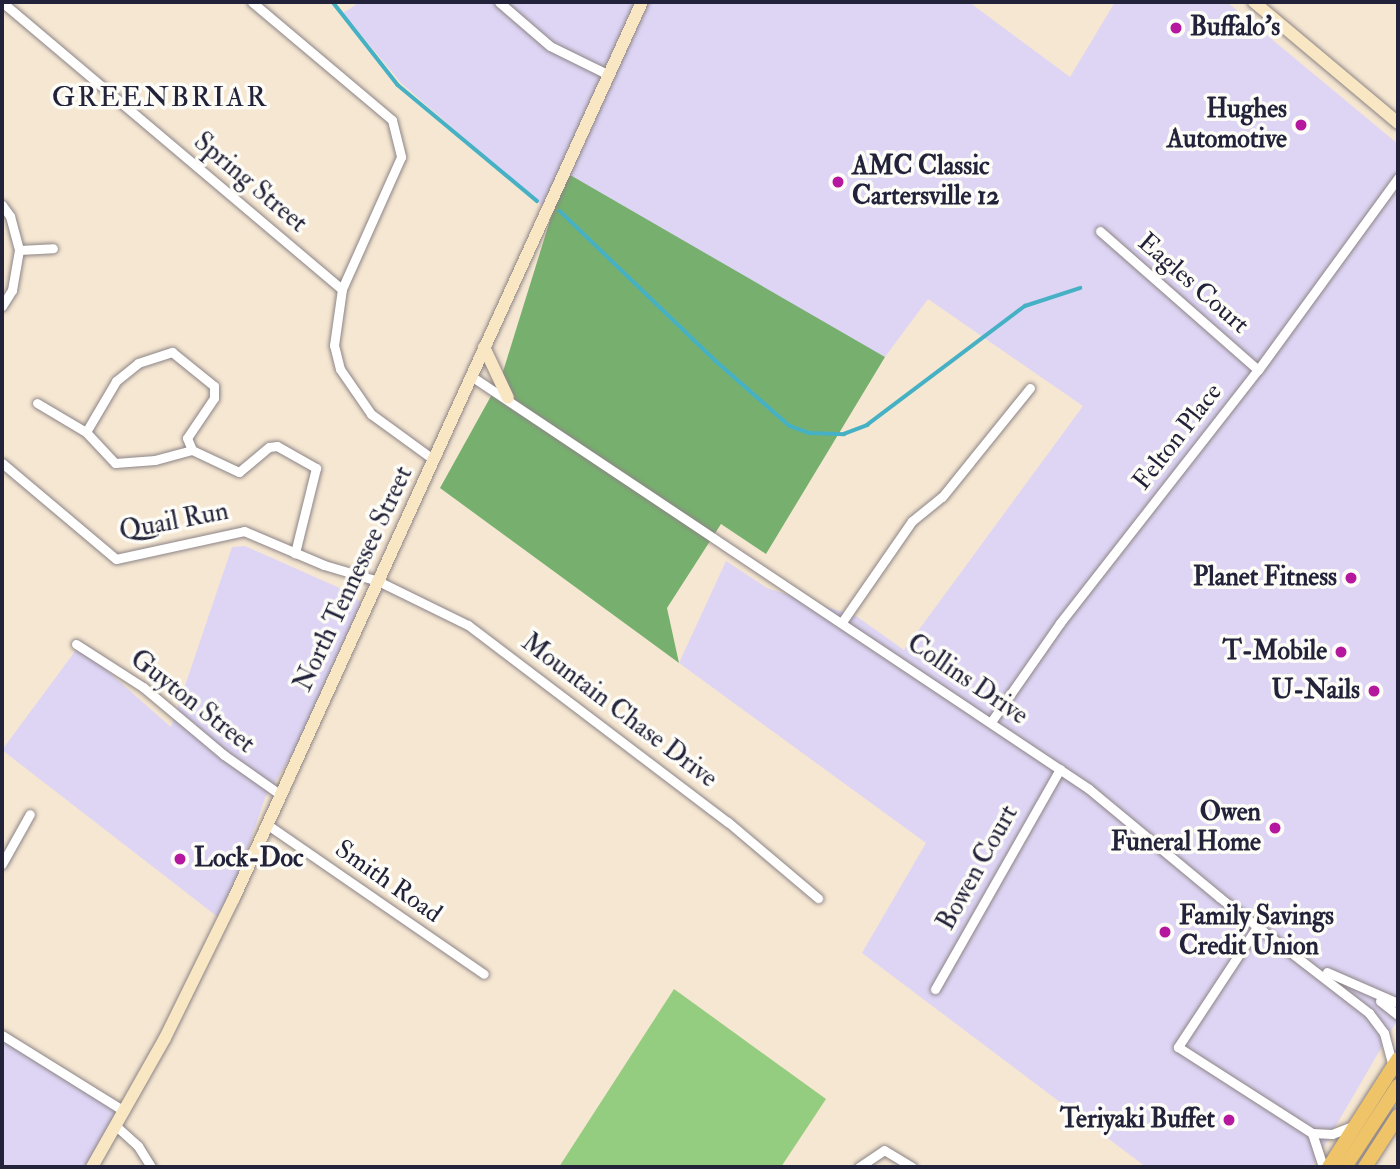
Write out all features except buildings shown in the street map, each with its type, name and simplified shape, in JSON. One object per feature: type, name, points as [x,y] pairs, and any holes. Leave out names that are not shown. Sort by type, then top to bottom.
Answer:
[{"type":"main road","name":"North Tennessee Street","points":[[92,1167],[203,964],[642,2]]},
{"type":"main road","points":[[1254,2],[1398,123]]},
{"type":"main road","points":[[484,347],[508,398]]},
{"type":"main road","points":[[1329,1167],[1396,1063]]},
{"type":"main road","points":[[1345,1167],[1398,1086]]},
{"type":"main road","points":[[1365,1167],[1398,1115]]},
{"type":"street","name":"Spring Street","points":[[2,2],[342,289]]},
{"type":"street","points":[[252,2],[392,120],[401,157],[342,289],[334,345],[340,369],[371,414],[434,460]]},
{"type":"street","points":[[499,2],[550,46],[609,75]]},
{"type":"street","name":"Felton Place","points":[[991,722],[1060,624],[1258,370],[1398,178]]},
{"type":"street","points":[[2,205],[10,216],[19,250],[12,290],[2,306]]},
{"type":"street","name":"Eagles Court","points":[[1100,231],[1258,370]]},
{"type":"street","points":[[19,250],[53,248]]},
{"type":"street","points":[[86,432],[116,382],[138,363],[172,352],[214,386],[214,398],[187,438],[192,450]]},
{"type":"street","name":"Collins Drive","points":[[471,376],[508,398],[1060,769],[1257,928],[1313,965],[1376,1019],[1396,1063]]},
{"type":"street","points":[[842,622],[912,521],[942,496],[1030,388]]},
{"type":"street","points":[[37,403],[86,432],[115,463],[155,460],[192,450],[239,472],[269,447],[277,446],[316,468],[295,553]]},
{"type":"street","name":"Quail Run","points":[[2,463],[116,559],[244,531],[295,553],[378,581]]},
{"type":"street","name":"Mountain Chase Drive","points":[[378,581],[468,625],[508,653],[728,821],[818,898]]},
{"type":"street","name":"Guyton Street","points":[[76,644],[143,687],[224,755],[281,795]]},
{"type":"street","name":"Bowen Court","points":[[935,989],[1060,769]]},
{"type":"street","points":[[2,864],[30,814]]},
{"type":"street","name":"Smith Road","points":[[268,825],[484,974]]},
{"type":"street","points":[[1257,928],[1178,1047],[1312,1133],[1332,1134],[1355,1125]]},
{"type":"street","points":[[1313,965],[1370,994],[1398,1014]]},
{"type":"street","points":[[1370,994],[1398,1003]]},
{"type":"street","points":[[2,1035],[124,1111]]},
{"type":"street","points":[[116,1126],[138,1146],[150,1167]]},
{"type":"street","points":[[1312,1133],[1323,1167]]},
{"type":"street","points":[[859,1167],[884,1150],[912,1167]]},
{"type":"shaded area","points":[[360,2],[969,2],[1070,77],[1115,2],[1227,2],[1398,144],[1398,1019],[1312,1167],[1146,1167],[862,953],[926,843],[679,663],[726,561],[767,588],[856,616],[904,650],[1083,406],[928,299],[885,357],[560,185],[547,210],[401,83],[343,13]]},
{"type":"shaded area","points":[[245,546],[351,593],[366,607],[316,716],[265,798],[223,921],[2,750],[79,646],[171,727],[232,547]]},
{"type":"shaded area","points":[[2,1035],[124,1111],[92,1167],[2,1167]]},
{"type":"green space","points":[[565,172],[885,357],[766,554],[721,524],[667,608],[679,663],[440,488],[501,378]]},
{"type":"green space","points":[[674,989],[826,1099],[781,1167],[559,1167]]},
{"type":"waterway","points":[[333,2],[398,85],[537,201]]},
{"type":"waterway","points":[[560,211],[716,361],[790,426],[809,433],[844,434],[867,425],[1025,306],[1080,288]]},
{"type":"place","name":"Buffalo's","points":[[1176,28]]},
{"type":"place","name":"Hughes Automotive","points":[[1301,125]]},
{"type":"place","name":"AMC Classic Cartersville 12","points":[[838,182]]},
{"type":"place","name":"Planet Fitness","points":[[1351,578]]},
{"type":"place","name":"T-Mobile","points":[[1341,652]]},
{"type":"place","name":"U-Nails","points":[[1374,691]]},
{"type":"place","name":"Owen Funeral Home","points":[[1275,828]]},
{"type":"place","name":"Lock-Doc","points":[[180,859]]},
{"type":"place","name":"Family Savings Credit Union","points":[[1165,932]]},
{"type":"place","name":"Teriyaki Buffet","points":[[1229,1120]]},
{"type":"district","name":"GREENBRIAR","points":[[160,98]]}]
